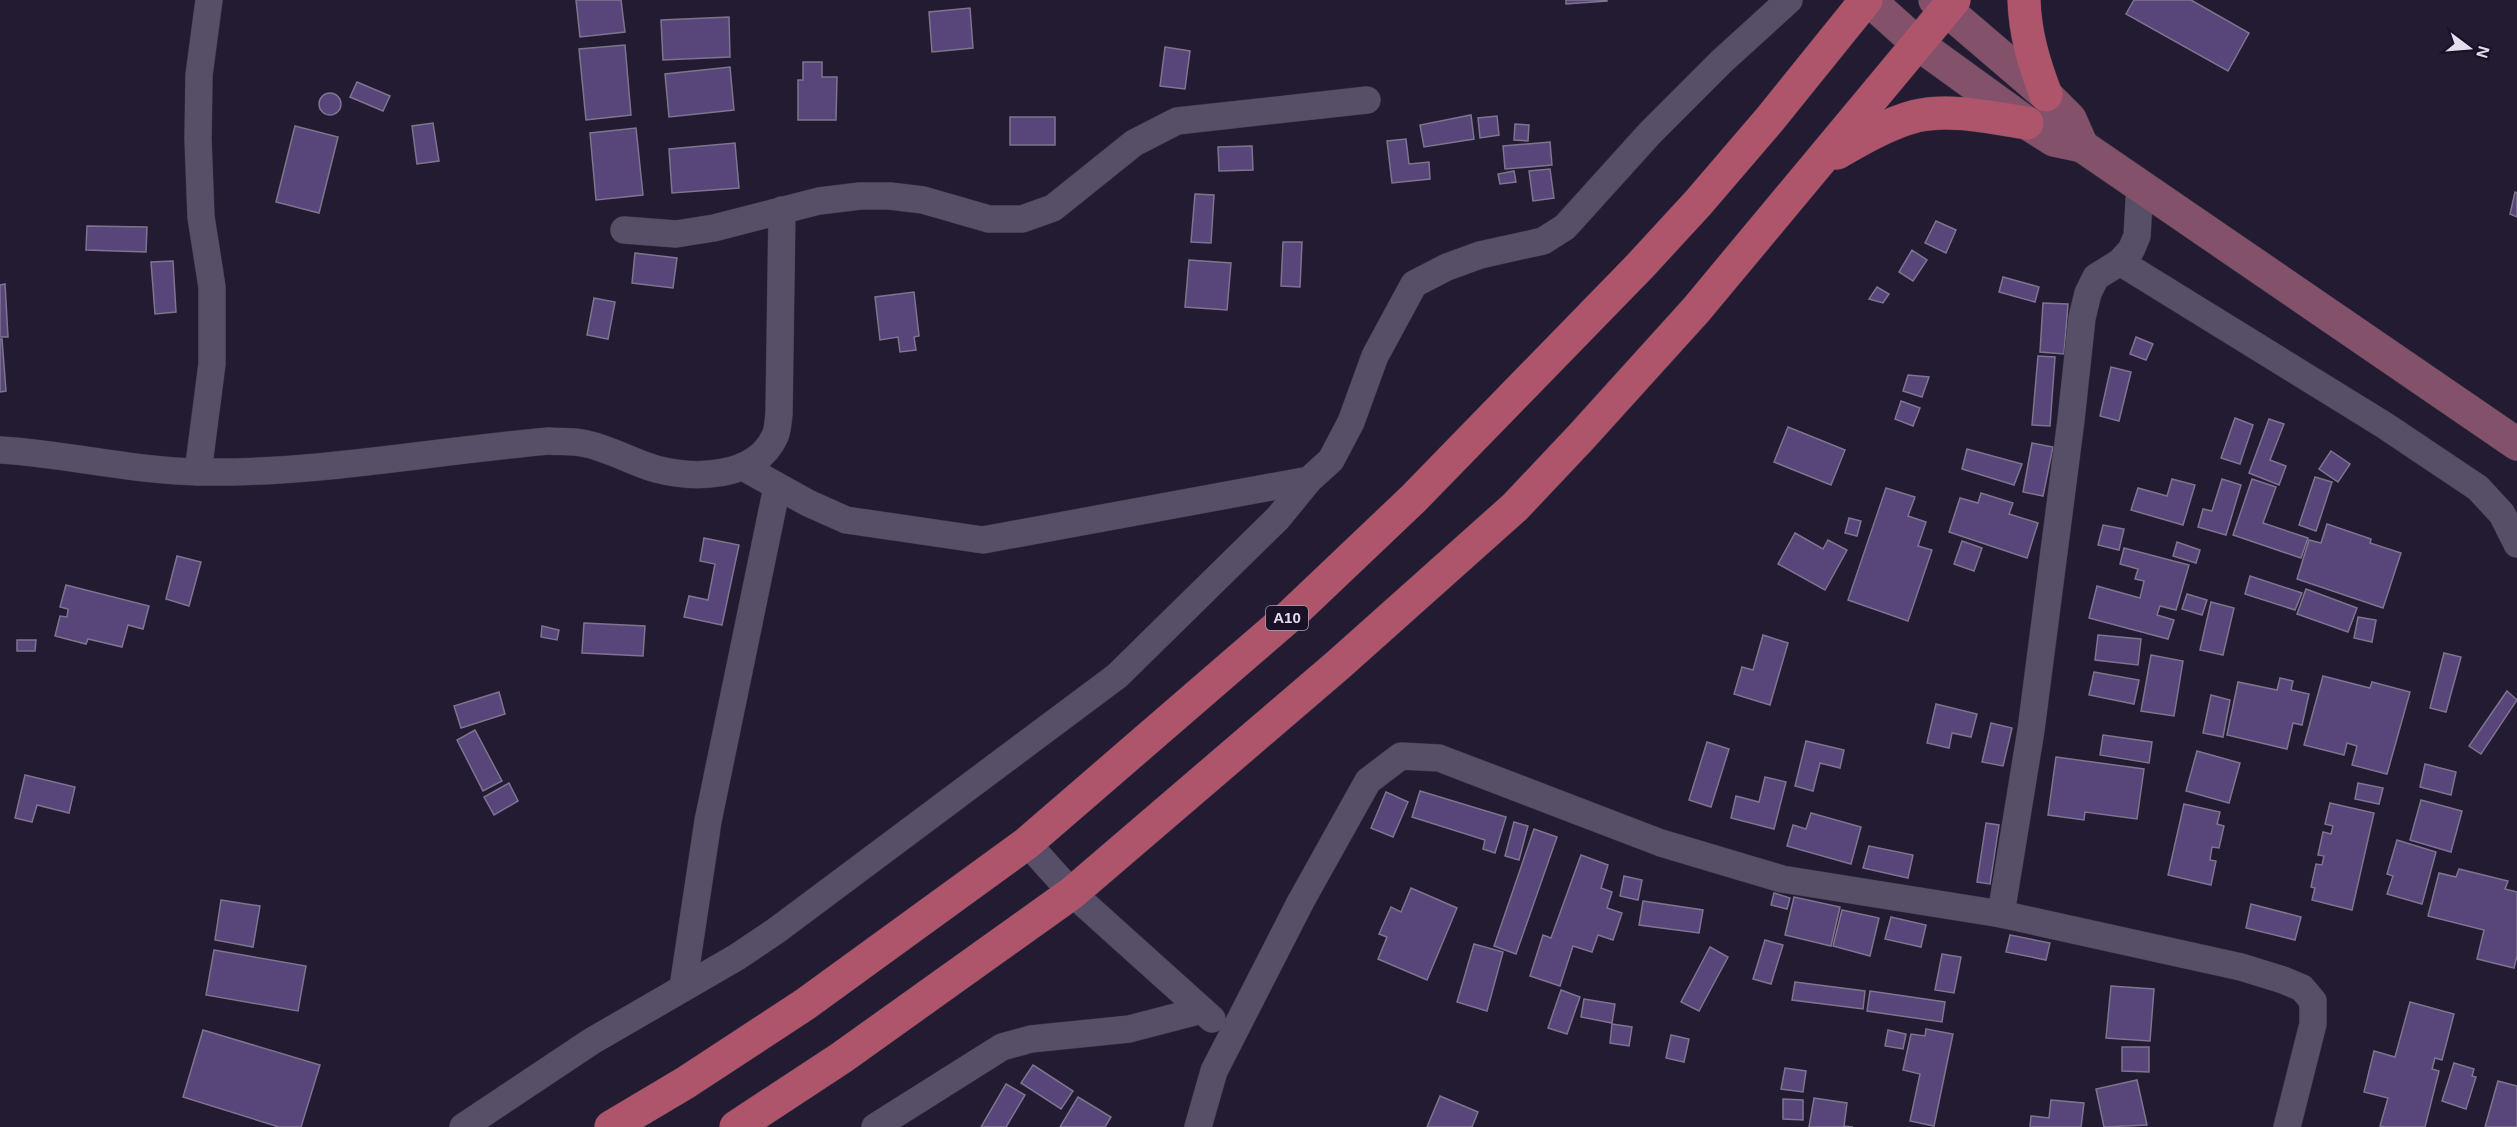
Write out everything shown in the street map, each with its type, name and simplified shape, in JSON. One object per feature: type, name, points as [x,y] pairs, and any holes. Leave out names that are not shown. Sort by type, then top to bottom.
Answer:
[{"type":"main road","points":[[1867,0],[1918,44],[2027,123],[2054,140],[2082,146],[2517,444]]},
{"type":"main road","name":"A10","points":[[611,1127],[685,1083],[804,1005],[1027,843],[1275,629],[1421,491],[1532,380],[1698,203],[1867,0]]},
{"type":"main road","points":[[2024,0],[2031,55],[2046,95]]},
{"type":"main road","points":[[736,1127],[841,1058],[1071,893],[1330,672],[1515,507],[1633,381],[1821,162],[1918,44],[1945,3],[2046,95],[2070,120],[2082,146]]},
{"type":"main road","points":[[1821,162],[1888,127],[1916,117],[1957,114],[2027,123]]},
{"type":"street","points":[[198,472],[212,364],[212,287],[201,217],[198,139],[199,75],[209,0]]},
{"type":"street","points":[[463,1127],[592,1041],[737,957],[824,897],[1117,676],[1278,518],[1309,480],[1331,460],[1351,422],[1375,356],[1414,284],[1446,267],[1480,255],[1543,241],[1565,227],[1682,101],[1788,0]]},
{"type":"street","points":[[624,231],[676,234],[714,228],[819,201],[860,196],[890,196],[923,200],[989,219],[1022,219],[1053,208],[1134,143],[1177,121],[1367,100]]},
{"type":"street","points":[[2001,914],[2031,730],[2072,420],[2082,318],[2088,293],[2096,277],[2120,262],[2131,250],[2137,236],[2140,184]]},
{"type":"street","points":[[0,450],[149,469],[198,472],[275,472],[549,441],[582,443],[654,468],[687,476],[715,474],[743,467],[763,452],[775,436],[779,414],[782,210]]},
{"type":"street","points":[[2120,262],[2384,425],[2478,488],[2502,514],[2517,544]]},
{"type":"street","points":[[743,467],[777,487],[846,520],[983,540],[1309,480]]},
{"type":"street","points":[[684,987],[708,821],[777,487]]},
{"type":"street","points":[[1198,1127],[1214,1071],[1301,901],[1368,782],[1401,756],[1439,758],[1661,843],[1782,879],[2001,914],[2241,966],[2302,988],[2313,1001],[2313,1024],[2287,1127]]},
{"type":"street","points":[[1027,843],[1071,893],[1231,1036]]},
{"type":"street","points":[[875,1127],[1002,1047],[1031,1039],[1129,1029],[1202,1010]]},
{"type":"building","points":[[576,0],[621,0],[625,32],[580,37]]},
{"type":"building","points":[[1566,0],[1607,0],[1607,1],[1566,4]]},
{"type":"building","points":[[2134,0],[2191,0],[2249,33],[2228,71],[2126,14]]},
{"type":"building","points":[[970,8],[973,48],[932,52],[929,12]]},
{"type":"building","points":[[729,17],[730,57],[663,60],[661,20]]},
{"type":"building","points":[[625,45],[631,115],[586,120],[579,49]]},
{"type":"building","points":[[1165,47],[1190,51],[1185,89],[1160,86]]},
{"type":"building","points":[[803,62],[822,62],[822,77],[837,77],[836,120],[798,120],[798,80],[803,80]]},
{"type":"building","points":[[730,67],[734,110],[669,117],[665,74]]},
{"type":"building","points":[[357,82],[390,96],[383,111],[350,97]]},
{"type":"building","points":[[330,93],[338,96],[341,104],[338,112],[330,115],[322,112],[319,104],[322,96]]},
{"type":"building","points":[[1471,115],[1474,139],[1424,147],[1420,125]]},
{"type":"building","points":[[1497,116],[1499,135],[1480,138],[1478,118]]},
{"type":"building","points":[[1010,117],[1055,117],[1055,145],[1010,145]]},
{"type":"building","points":[[433,123],[439,161],[417,164],[412,126]]},
{"type":"building","points":[[1515,124],[1529,125],[1528,141],[1514,140]]},
{"type":"building","points":[[295,126],[338,137],[319,213],[276,202]]},
{"type":"building","points":[[636,128],[643,195],[596,200],[590,133]]},
{"type":"building","points":[[1406,139],[1409,164],[1429,162],[1430,179],[1392,183],[1387,141]]},
{"type":"building","points":[[1550,142],[1552,165],[1505,169],[1503,146]]},
{"type":"building","points":[[735,143],[739,188],[672,193],[669,149]]},
{"type":"building","points":[[1252,146],[1253,170],[1219,171],[1218,147]]},
{"type":"building","points":[[1550,169],[1554,198],[1533,201],[1529,171]]},
{"type":"building","points":[[1514,171],[1516,182],[1500,184],[1498,174]]},
{"type":"building","points":[[2515,192],[2517,193],[2517,217],[2510,214]]},
{"type":"building","points":[[1195,194],[1214,195],[1211,243],[1191,242]]},
{"type":"building","points":[[1936,221],[1956,230],[1946,253],[1925,243]]},
{"type":"building","points":[[87,226],[147,227],[146,252],[86,250]]},
{"type":"building","points":[[1283,242],[1302,242],[1300,287],[1281,286]]},
{"type":"building","points":[[1912,250],[1927,260],[1913,281],[1899,272]]},
{"type":"building","points":[[635,253],[677,258],[673,288],[632,283]]},
{"type":"building","points":[[1189,260],[1231,263],[1227,310],[1185,307]]},
{"type":"building","points":[[173,261],[176,312],[155,314],[151,262]]},
{"type":"building","points":[[2003,277],[2039,287],[2035,302],[1999,292]]},
{"type":"building","points":[[5,284],[8,337],[0,337],[0,285]]},
{"type":"building","points":[[1877,287],[1889,294],[1883,303],[1869,299]]},
{"type":"building","points":[[914,292],[919,336],[914,337],[916,350],[900,352],[898,337],[880,340],[875,297]]},
{"type":"building","points":[[594,298],[615,302],[608,339],[587,335]]},
{"type":"building","points":[[2043,303],[2068,304],[2064,354],[2040,352]]},
{"type":"building","points":[[2136,337],[2153,344],[2146,360],[2130,354]]},
{"type":"building","points":[[0,339],[2,339],[6,391],[0,392]]},
{"type":"building","points":[[2038,356],[2055,357],[2050,426],[2032,425]]},
{"type":"building","points":[[2111,367],[2131,372],[2119,421],[2100,416]]},
{"type":"building","points":[[1908,375],[1929,377],[1922,397],[1903,391]]},
{"type":"building","points":[[1901,401],[1920,408],[1913,426],[1895,419]]},
{"type":"building","points":[[2235,418],[2253,425],[2240,464],[2221,458]]},
{"type":"building","points":[[2269,419],[2284,424],[2270,460],[2286,466],[2279,485],[2249,473]]},
{"type":"building","points":[[1788,427],[1845,450],[1831,485],[1774,462]]},
{"type":"building","points":[[2032,443],[2053,447],[2043,496],[2023,492]]},
{"type":"building","points":[[1967,449],[2022,464],[2014,485],[1962,469]]},
{"type":"building","points":[[2331,451],[2350,464],[2338,482],[2319,469]]},
{"type":"building","points":[[2315,477],[2332,482],[2316,531],[2299,525]]},
{"type":"building","points":[[2172,479],[2195,485],[2183,525],[2131,510],[2138,488],[2167,496]]},
{"type":"building","points":[[2222,479],[2241,485],[2226,535],[2198,527],[2203,509],[2212,511]]},
{"type":"building","points":[[2252,479],[2276,487],[2263,523],[2308,538],[2301,558],[2233,535]]},
{"type":"building","points":[[1886,488],[1915,497],[1908,516],[1926,522],[1918,546],[1932,550],[1908,621],[1848,600]]},
{"type":"building","points":[[1981,493],[2013,503],[2009,514],[2038,523],[2027,558],[1949,532],[1960,498],[1978,503]]},
{"type":"building","points":[[1849,518],[1861,521],[1857,536],[1845,533]]},
{"type":"building","points":[[2327,524],[2371,539],[2370,543],[2401,553],[2383,608],[2297,579],[2309,540],[2321,543]]},
{"type":"building","points":[[2103,525],[2124,529],[2119,550],[2098,545]]},
{"type":"building","points":[[1795,533],[1823,549],[1828,540],[1847,550],[1825,590],[1778,564]]},
{"type":"building","points":[[704,538],[739,545],[722,625],[684,617],[689,596],[708,600],[715,564],[700,561]]},
{"type":"building","points":[[1962,541],[1982,548],[1974,571],[1954,564]]},
{"type":"building","points":[[2177,542],[2200,550],[2196,563],[2173,556]]},
{"type":"building","points":[[2124,548],[2189,565],[2176,610],[2160,606],[2157,615],[2174,620],[2168,639],[2089,618],[2097,586],[2140,598],[2144,581],[2135,579],[2138,569],[2120,564]]},
{"type":"building","points":[[177,556],[201,562],[189,606],[166,599]]},
{"type":"building","points":[[2250,576],[2302,593],[2295,610],[2245,594]]},
{"type":"building","points":[[66,585],[149,606],[143,629],[128,625],[122,647],[88,639],[86,644],[55,636],[60,616],[67,617],[68,609],[60,607]]},
{"type":"building","points":[[2306,589],[2357,608],[2348,632],[2297,614]]},
{"type":"building","points":[[2187,594],[2207,600],[2202,615],[2182,609]]},
{"type":"building","points":[[2211,602],[2234,608],[2223,655],[2200,650]]},
{"type":"building","points":[[2358,617],[2376,620],[2372,642],[2354,638]]},
{"type":"building","points":[[584,623],[645,626],[643,656],[582,653]]},
{"type":"building","points":[[542,626],[559,630],[557,640],[541,637]]},
{"type":"building","points":[[1763,635],[1788,643],[1770,705],[1734,694],[1742,667],[1753,670]]},
{"type":"building","points":[[2098,635],[2141,639],[2138,665],[2095,660]]},
{"type":"building","points":[[17,640],[36,640],[35,651],[17,651]]},
{"type":"building","points":[[2444,653],[2461,657],[2446,712],[2430,708]]},
{"type":"building","points":[[2151,655],[2183,661],[2174,716],[2141,711]]},
{"type":"building","points":[[2094,672],[2139,680],[2134,704],[2089,695]]},
{"type":"building","points":[[2323,676],[2370,688],[2372,682],[2410,692],[2387,774],[2352,765],[2357,746],[2347,743],[2344,755],[2304,745]]},
{"type":"building","points":[[2280,678],[2293,681],[2291,690],[2309,694],[2302,725],[2293,723],[2287,749],[2227,735],[2238,682],[2277,690]]},
{"type":"building","points":[[2507,691],[2517,700],[2481,754],[2469,746]]},
{"type":"building","points":[[499,692],[505,714],[461,728],[454,706]]},
{"type":"building","points":[[2211,695],[2230,700],[2223,737],[2203,733]]},
{"type":"building","points":[[1936,704],[1977,714],[1971,737],[1952,733],[1949,748],[1927,743]]},
{"type":"building","points":[[1991,723],[2012,728],[2003,766],[1982,762]]},
{"type":"building","points":[[475,730],[502,781],[483,791],[457,740]]},
{"type":"building","points":[[2103,735],[2152,742],[2149,763],[2100,755]]},
{"type":"building","points":[[1806,741],[1844,750],[1840,768],[1820,763],[1813,791],[1795,786]]},
{"type":"building","points":[[1707,742],[1729,749],[1711,807],[1689,800]]},
{"type":"building","points":[[2197,751],[2240,763],[2229,803],[2186,791]]},
{"type":"building","points":[[2056,757],[2144,769],[2137,819],[2085,812],[2084,820],[2048,815]]},
{"type":"building","points":[[2425,764],[2456,772],[2451,795],[2420,787]]},
{"type":"building","points":[[25,775],[75,787],[69,813],[37,805],[32,822],[15,818]]},
{"type":"building","points":[[1765,777],[1786,782],[1774,829],[1731,818],[1736,796],[1759,802]]},
{"type":"building","points":[[509,783],[518,801],[494,815],[484,797]]},
{"type":"building","points":[[2358,783],[2383,788],[2379,804],[2355,799]]},
{"type":"building","points":[[1420,791],[1506,817],[1495,853],[1483,849],[1485,840],[1412,817]]},
{"type":"building","points":[[1386,792],[1408,802],[1393,837],[1371,828]]},
{"type":"building","points":[[2421,800],[2462,811],[2451,852],[2410,840]]},
{"type":"building","points":[[2330,803],[2374,813],[2352,910],[2312,900],[2315,888],[2311,887],[2316,864],[2322,865],[2324,856],[2318,855],[2323,832],[2331,834],[2333,826],[2325,824]]},
{"type":"building","points":[[2184,804],[2220,812],[2217,824],[2224,826],[2219,848],[2212,847],[2210,860],[2216,861],[2211,885],[2168,875]]},
{"type":"building","points":[[1811,813],[1861,827],[1851,864],[1787,846],[1793,825],[1806,829]]},
{"type":"building","points":[[1514,822],[1528,826],[1519,860],[1505,856]]},
{"type":"building","points":[[1986,823],[1999,825],[1990,884],[1977,882]]},
{"type":"building","points":[[1534,829],[1557,837],[1516,954],[1494,946]]},
{"type":"building","points":[[2397,840],[2436,852],[2422,904],[2387,894],[2393,876],[2387,874]]},
{"type":"building","points":[[1869,846],[1913,855],[1908,878],[1863,868]]},
{"type":"building","points":[[1581,855],[1608,865],[1601,888],[1612,892],[1607,908],[1622,913],[1613,940],[1598,935],[1592,952],[1573,946],[1560,986],[1530,976],[1543,935],[1551,938]]},
{"type":"building","points":[[2459,869],[2508,881],[2505,889],[2517,892],[2517,956],[2514,968],[2477,959],[2484,930],[2428,916],[2439,873],[2456,877]]},
{"type":"building","points":[[1624,876],[1642,880],[1638,900],[1620,896]]},
{"type":"building","points":[[1411,888],[1457,908],[1427,980],[1378,959],[1387,937],[1379,934],[1391,907],[1401,912]]},
{"type":"building","points":[[1774,893],[1790,898],[1787,909],[1771,905]]},
{"type":"building","points":[[1794,897],[1840,907],[1831,946],[1785,935]]},
{"type":"building","points":[[221,900],[260,906],[253,947],[215,940]]},
{"type":"building","points":[[1643,901],[1703,910],[1699,933],[1639,925]]},
{"type":"building","points":[[2251,904],[2301,917],[2295,940],[2246,928]]},
{"type":"building","points":[[1842,910],[1879,918],[1870,956],[1833,946]]},
{"type":"building","points":[[1891,917],[1926,925],[1921,947],[1885,939]]},
{"type":"building","points":[[2010,935],[2050,943],[2046,960],[2006,952]]},
{"type":"building","points":[[1765,940],[1783,945],[1771,984],[1753,979]]},
{"type":"building","points":[[1474,944],[1503,952],[1487,1011],[1457,1002]]},
{"type":"building","points":[[1710,947],[1728,957],[1699,1011],[1681,1002]]},
{"type":"building","points":[[214,950],[306,966],[298,1011],[206,995]]},
{"type":"building","points":[[1942,954],[1961,957],[1954,993],[1935,990]]},
{"type":"building","points":[[1795,982],[1865,991],[1863,1009],[1792,1000]]},
{"type":"building","points":[[2111,986],[2154,989],[2150,1041],[2106,1038]]},
{"type":"building","points":[[1561,990],[1580,997],[1567,1034],[1548,1028]]},
{"type":"building","points":[[1870,991],[1945,1002],[1942,1022],[1867,1011]]},
{"type":"building","points":[[1584,999],[1615,1004],[1612,1023],[1581,1017]]},
{"type":"building","points":[[2410,1002],[2454,1014],[2442,1060],[2435,1058],[2432,1069],[2439,1071],[2425,1127],[2380,1126],[2388,1098],[2364,1092],[2374,1051],[2395,1057]]},
{"type":"building","points":[[1612,1024],[1632,1027],[1629,1046],[1610,1043]]},
{"type":"building","points":[[1926,1029],[1953,1034],[1934,1126],[1910,1121],[1920,1074],[1903,1070],[1911,1034],[1925,1036]]},
{"type":"building","points":[[203,1030],[320,1065],[301,1127],[279,1127],[183,1097]]},
{"type":"building","points":[[1888,1030],[1906,1034],[1903,1049],[1885,1046]]},
{"type":"building","points":[[1671,1035],[1689,1039],[1684,1062],[1666,1058]]},
{"type":"building","points":[[2122,1047],[2149,1047],[2149,1072],[2122,1071]]},
{"type":"building","points":[[2454,1063],[2474,1069],[2472,1076],[2476,1077],[2466,1109],[2442,1101]]},
{"type":"building","points":[[1033,1065],[1073,1091],[1061,1109],[1021,1083]]},
{"type":"building","points":[[1785,1068],[1806,1071],[1803,1092],[1781,1089]]},
{"type":"building","points":[[2137,1080],[2147,1125],[2104,1127],[2096,1089]]},
{"type":"building","points":[[2498,1081],[2517,1086],[2517,1127],[2485,1127]]},
{"type":"building","points":[[1006,1084],[1025,1095],[1006,1127],[981,1127]]},
{"type":"building","points":[[1440,1096],[1478,1112],[1472,1127],[1427,1127]]},
{"type":"building","points":[[1078,1097],[1111,1117],[1105,1127],[1060,1127]]},
{"type":"building","points":[[1814,1098],[1847,1103],[1844,1126],[1853,1127],[1809,1127]]},
{"type":"building","points":[[1783,1099],[1803,1100],[1803,1120],[1783,1119]]},
{"type":"building","points":[[2051,1100],[2084,1103],[2081,1127],[2030,1127],[2031,1116],[2049,1118]]}]
